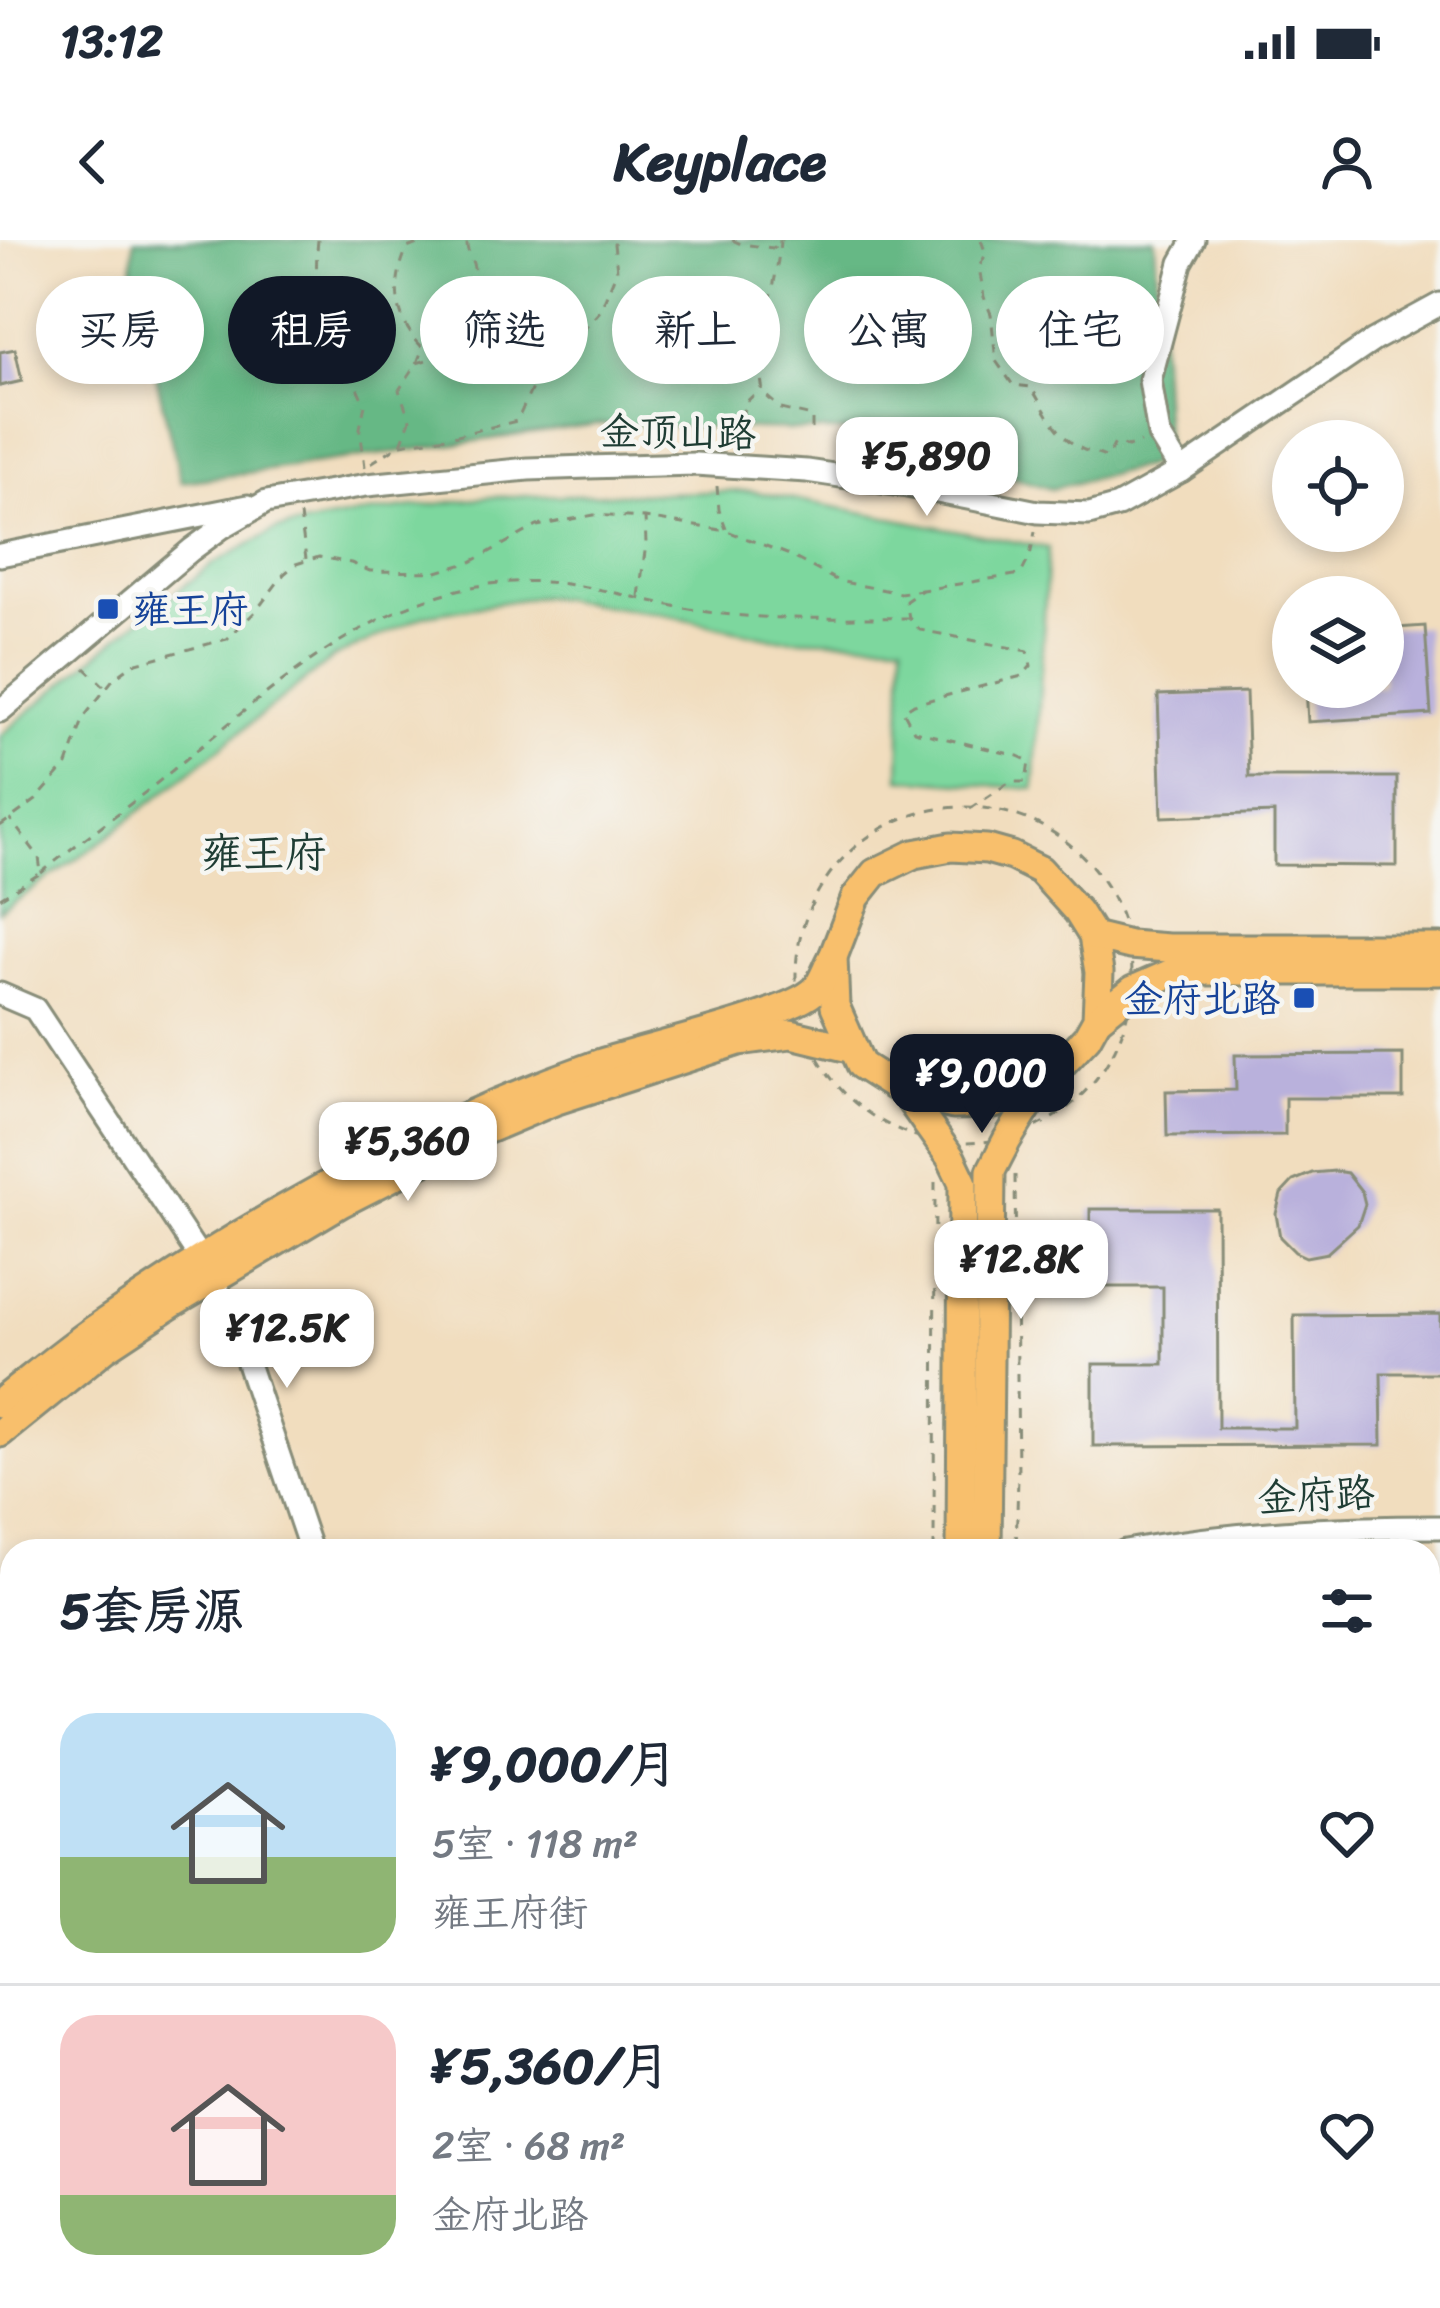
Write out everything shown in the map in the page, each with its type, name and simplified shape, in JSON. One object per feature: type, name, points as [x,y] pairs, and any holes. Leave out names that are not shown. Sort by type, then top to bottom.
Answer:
[{"type":"main road","points":[[0,1433],[207,1269],[256,1224],[358,1168],[547,1083],[772,1012],[814,991],[856,897],[875,873],[914,854],[952,847],[986,849],[1040,870],[1093,936],[1099,972],[1097,1019]]},
{"type":"main road","points":[[1093,936],[1130,945],[1189,948],[1440,948]]},
{"type":"main road","points":[[833,957],[836,1006],[861,1065],[904,1093],[953,1105],[994,1104],[1040,1087]]},
{"type":"main road","points":[[987,1539],[991,1171],[1017,1144],[1040,1087],[1087,1037],[1097,1019],[1133,990],[1176,971],[1440,971]]},
{"type":"main road","points":[[0,1403],[98,1327],[476,1134],[554,1101],[739,1041],[791,1034],[853,1049]]},
{"type":"main road","points":[[904,1093],[963,1183],[961,1539]]},
{"type":"street","points":[[1181,471],[1159,435],[1150,380],[1181,263],[1194,240]]},
{"type":"street","name":"金顶山路","points":[[0,711],[191,550],[266,502],[368,484],[719,456],[1038,512],[1089,514],[1118,506],[1181,471],[1374,340],[1440,304]]},
{"type":"street","points":[[0,555],[266,502]]},
{"type":"street","points":[[0,994],[35,1010],[207,1269],[232,1316],[307,1539]]},
{"type":"street","name":"金府路","points":[[1209,1539],[1322,1528],[1440,1527]]},
{"type":"path","points":[[318,240],[315,267],[320,304],[336,332],[357,351],[355,383],[365,405],[360,428],[365,467],[401,444],[517,421],[549,351],[579,335],[600,311],[616,270],[614,244],[619,240]]},
{"type":"path","points":[[401,444],[410,420],[399,390],[423,348],[406,332],[397,298],[407,248],[404,240]]},
{"type":"path","points":[[407,248],[428,240]]},
{"type":"path","points":[[417,363],[433,358],[454,337],[448,325],[456,319],[455,310],[463,306],[473,277],[467,240]]},
{"type":"path","points":[[732,240],[773,248],[781,241]]},
{"type":"path","points":[[981,240],[986,254],[979,267],[996,361],[1013,385],[1031,387],[1061,432],[1084,451],[1107,458],[1115,443],[1128,447],[1159,435]]},
{"type":"path","points":[[781,241],[762,350],[762,387],[782,409],[812,416],[812,436]]},
{"type":"path","points":[[727,531],[719,510],[719,456],[745,415],[743,405],[762,387]]},
{"type":"path","points":[[297,497],[307,561]]},
{"type":"path","points":[[0,826],[36,800],[67,766],[84,717],[114,678],[133,664],[227,639],[284,574],[296,564],[319,557],[370,571],[437,572],[471,562],[537,526],[593,515],[645,518],[727,531],[787,554],[838,581],[900,593],[1021,574],[1030,556],[1038,512]]},
{"type":"path","points":[[638,598],[645,518]]},
{"type":"path","points":[[0,898],[131,805],[295,672],[341,640],[425,598],[511,582],[563,583],[741,616],[910,618]]},
{"type":"path","points":[[922,590],[906,601],[910,618],[920,630],[1028,651],[1031,666],[1022,676],[914,704],[903,711],[914,731],[1029,761],[1027,782],[1010,782],[969,810]]},
{"type":"path","points":[[68,653],[106,688]]},
{"type":"path","points":[[933,809],[981,810],[1047,827],[1099,871],[1121,913],[1130,945],[1130,1022],[1102,1076],[1055,1119],[1017,1144],[937,1140],[898,1126],[832,1079],[806,1036],[795,950],[808,902],[834,861],[877,830],[933,809]]},
{"type":"path","points":[[10,820],[39,856],[40,873]]},
{"type":"path","points":[[934,1539],[937,1140]]},
{"type":"path","points":[[1016,1539],[1017,1144]]},
{"type":"green space","points":[[134,240],[1155,240],[1157,276],[996,276],[996,384],[1162,384],[1166,461],[1051,489],[866,432],[598,424],[181,482],[158,384],[204,384],[204,276],[132,273]]},
{"type":"green space","points":[[751,491],[1048,548],[1034,789],[900,778],[903,642],[773,638],[658,613],[541,596],[425,615],[333,658],[106,838],[0,912],[0,736],[213,564],[276,530],[354,515],[490,497]]},
{"type":"building","points":[[15,349],[22,381],[0,386],[0,352]]},
{"type":"building","points":[[1425,626],[1431,714],[1308,722],[1307,708],[1404,708],[1404,628]]},
{"type":"building","points":[[1246,692],[1249,777],[1397,777],[1397,866],[1274,865],[1274,813],[1162,817],[1158,695]]},
{"type":"building","points":[[1403,1054],[1403,1098],[1285,1098],[1285,1135],[1167,1136],[1166,1091],[1236,1090],[1235,1055]]},
{"type":"building","points":[[1335,1171],[1347,1173],[1362,1192],[1365,1204],[1358,1225],[1327,1253],[1306,1257],[1280,1237],[1276,1214],[1281,1194],[1293,1181]]},
{"type":"building","points":[[1090,1209],[1217,1209],[1218,1428],[1295,1428],[1294,1315],[1440,1314],[1440,1373],[1381,1373],[1382,1445],[1093,1446],[1093,1364],[1163,1364],[1163,1287],[1090,1287]]},
{"type":"place","name":"雍王府","points":[[108,609]]},
{"type":"place","name":"金府北路","points":[[1304,998]]},
{"type":"district","name":"雍王府","points":[[264,853]]}]
